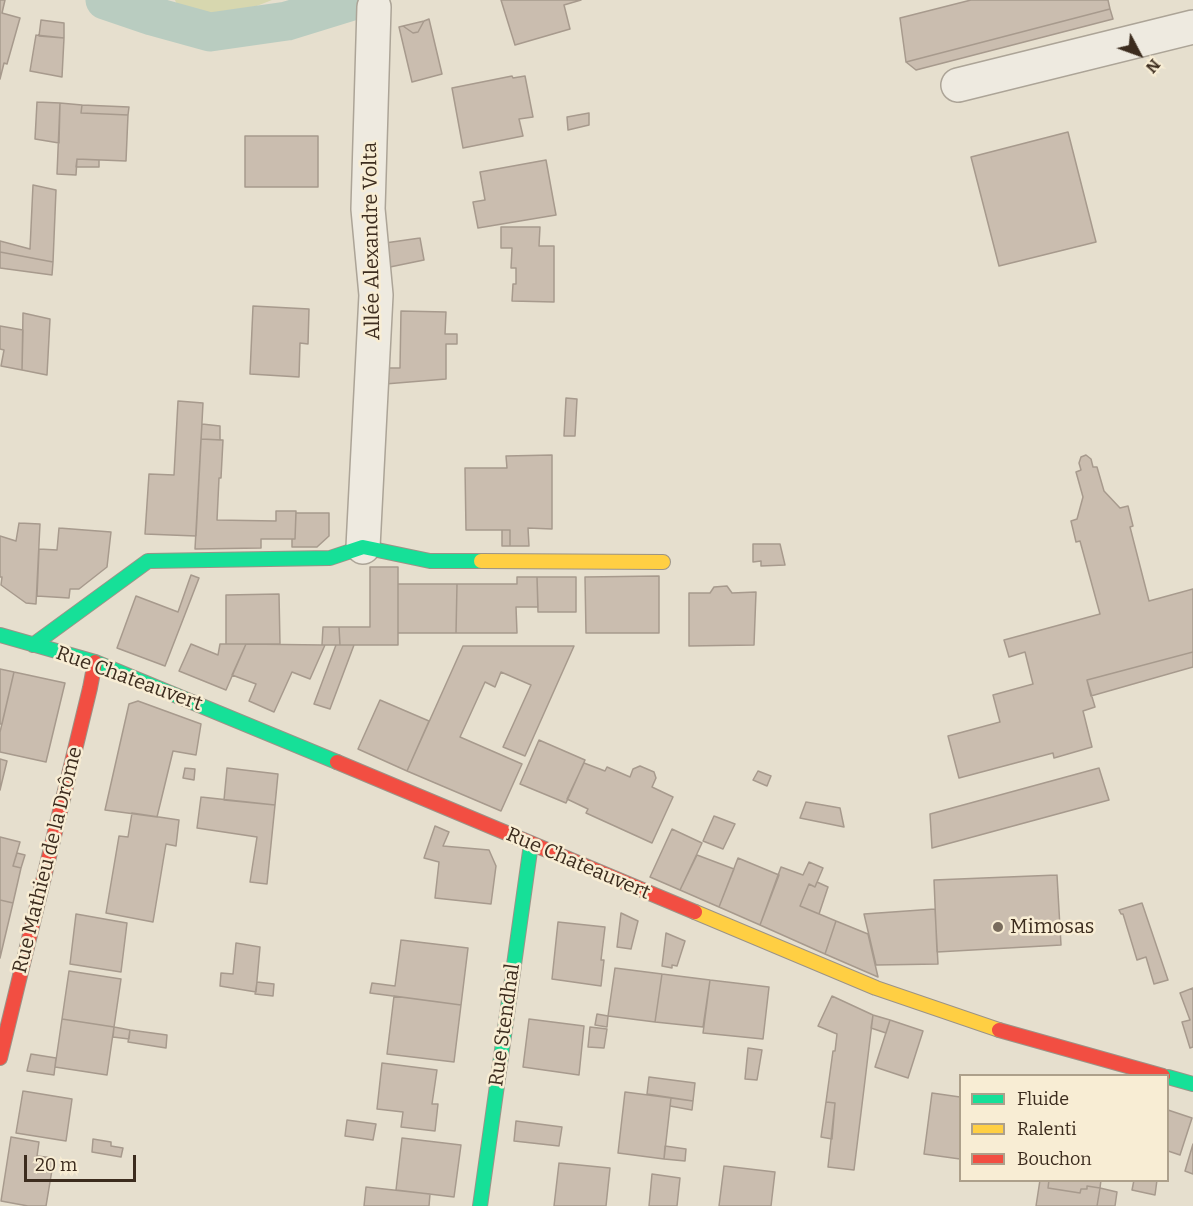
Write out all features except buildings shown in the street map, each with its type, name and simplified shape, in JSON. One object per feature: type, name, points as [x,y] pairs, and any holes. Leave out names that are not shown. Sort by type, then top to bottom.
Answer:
[{"type":"street","name":"Allée Alexandre Volta","points":[[363,547],[376,295],[368,209],[374,7]]},
{"type":"street","points":[[958,86],[1193,27]]},
{"type":"street","points":[[33,645],[148,561],[330,558],[363,547],[430,561],[663,562]]},
{"type":"street","name":"Rue Chateauvert","points":[[0,635],[95,662],[124,673],[876,988],[998,1030],[1156,1074]]},
{"type":"street","name":"Rue Mathieu de la Drôme","points":[[0,1058],[95,662]]},
{"type":"street","name":"Rue Stendhal","points":[[480,1206],[531,844]]},
{"type":"street","points":[[1169,1078],[1193,1084]]},
{"type":"green space","points":[[175,0],[272,0],[188,33]]},
{"type":"waterway","points":[[105,0],[210,32],[287,21],[355,0]]},
{"type":"traffic: fast","points":[[33,645],[148,561],[330,558],[363,547],[430,561],[481,561]]},
{"type":"traffic: fast","points":[[0,635],[95,662],[337,762]]},
{"type":"traffic: fast","points":[[480,1206],[531,844]]},
{"type":"traffic: fast","points":[[1169,1077],[1193,1084]]},
{"type":"traffic: slow","points":[[481,561],[663,562]]},
{"type":"traffic: slow","points":[[695,912],[876,988],[999,1030]]},
{"type":"traffic: jam","points":[[0,1058],[95,662]]},
{"type":"traffic: jam","points":[[337,762],[695,912]]},
{"type":"traffic: jam","points":[[999,1030],[1156,1074]]},
{"type":"place","name":"Mimosas","points":[[998,927]]}]
